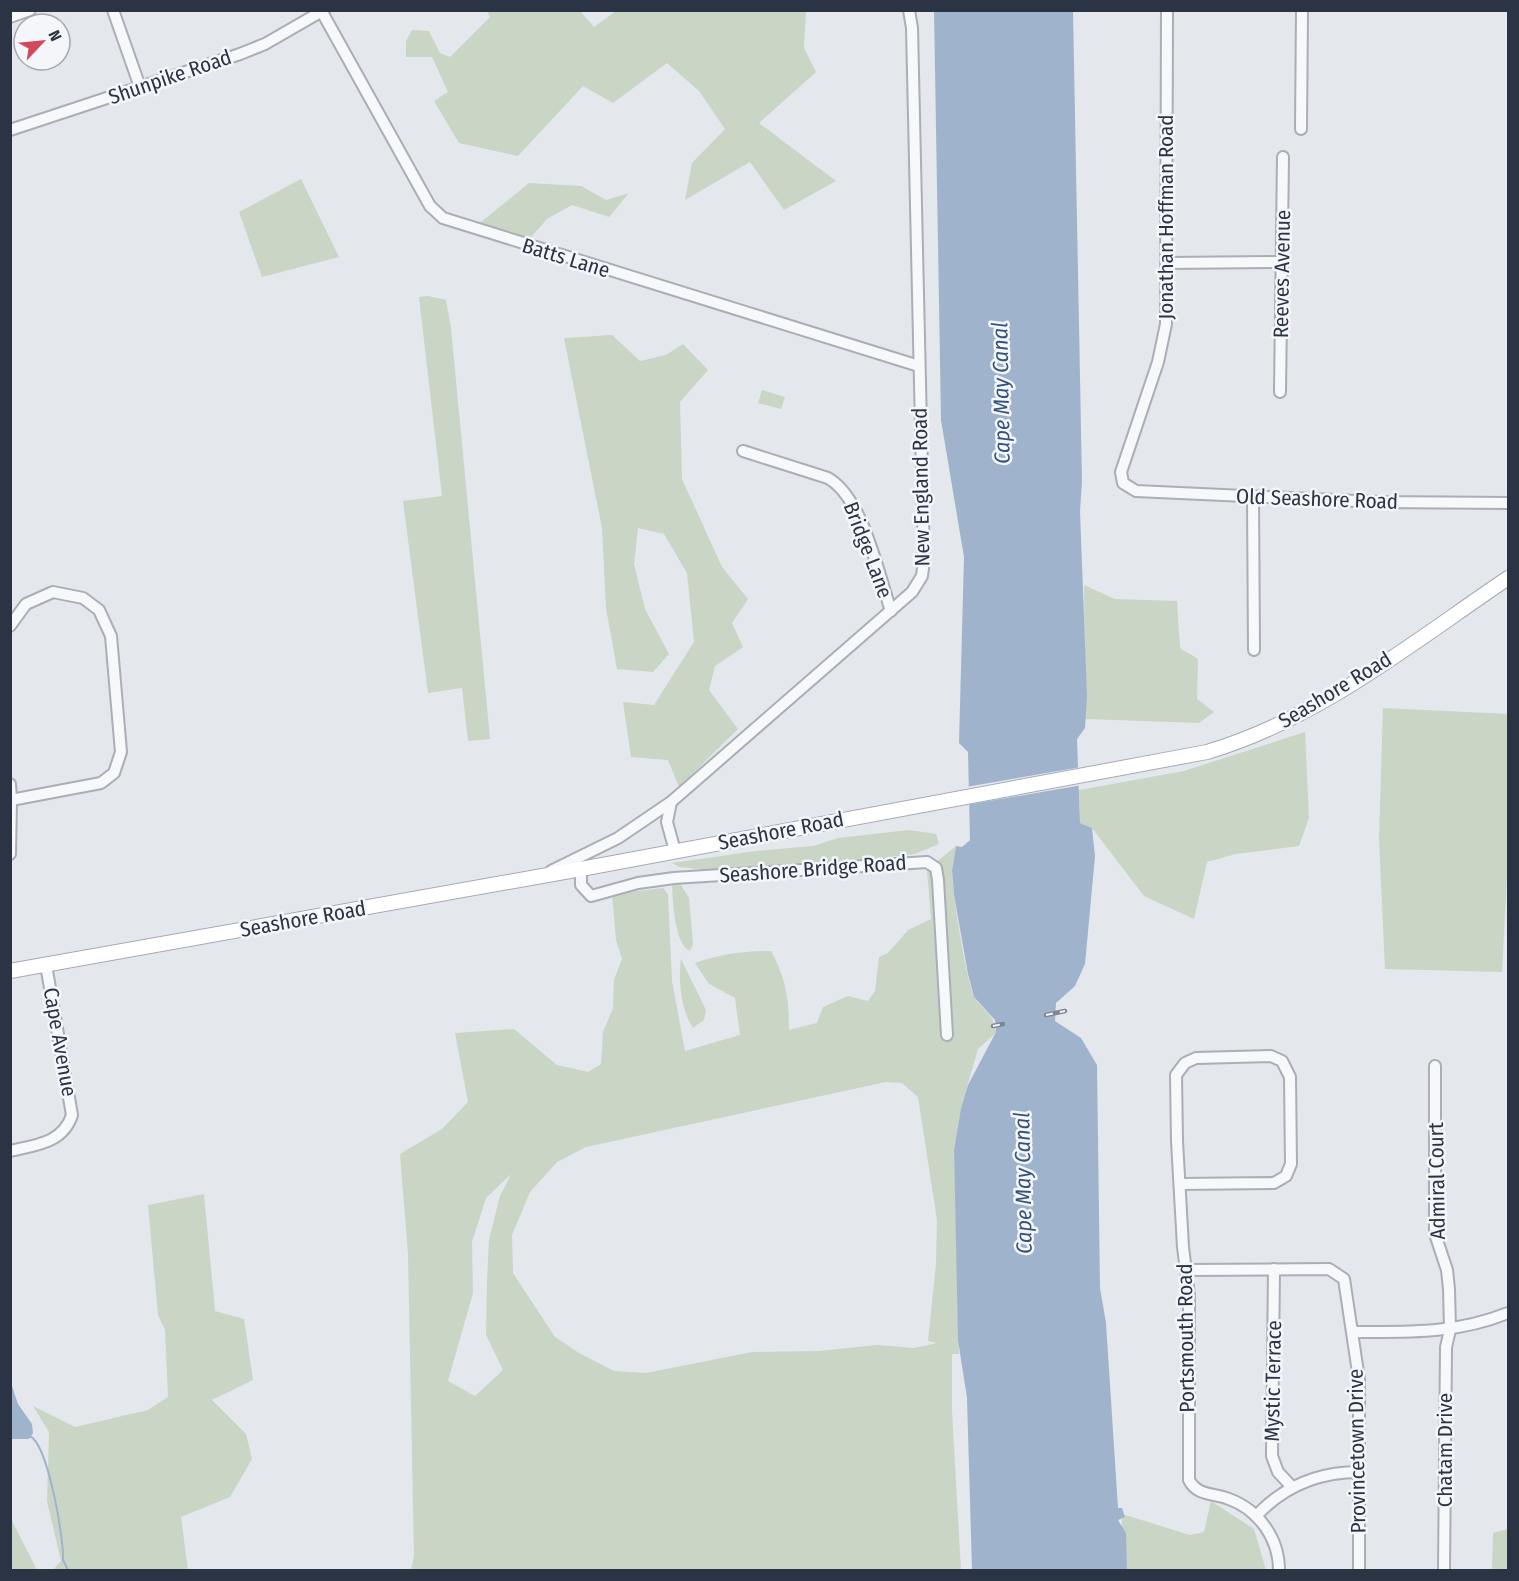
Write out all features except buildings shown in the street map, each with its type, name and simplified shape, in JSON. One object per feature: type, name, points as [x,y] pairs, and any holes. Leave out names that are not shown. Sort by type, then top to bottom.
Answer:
[{"type":"main road","name":"Seashore Road","points":[[10,971],[581,869],[1207,752],[1277,726],[1329,698],[1509,578]]},
{"type":"street","points":[[10,16],[30,10]]},
{"type":"street","points":[[113,10],[140,87]]},
{"type":"street","name":"New England Road","points":[[544,875],[618,838],[671,802],[918,585],[924,568],[912,28],[909,10]]},
{"type":"street","name":"Jonathan Hoffman Road","points":[[1126,487],[1121,472],[1163,341],[1168,306],[1167,10]]},
{"type":"street","points":[[1301,129],[1302,10]]},
{"type":"street","name":"Shunpike Road","points":[[10,130],[264,44],[323,11]]},
{"type":"street","name":"Batts Lane","points":[[323,11],[430,206],[443,219],[919,366]]},
{"type":"street","name":"Reeves Avenue","points":[[1280,392],[1283,157]]},
{"type":"street","points":[[1167,263],[1282,262]]},
{"type":"street","name":"Bridge Lane","points":[[743,451],[828,478],[840,485],[856,508],[891,611]]},
{"type":"street","name":"Old Seashore Road","points":[[1126,487],[1136,491],[1390,502],[1509,503]]},
{"type":"street","points":[[1253,496],[1254,650]]},
{"type":"street","points":[[10,626],[26,604],[53,592],[83,598],[99,610],[111,636],[121,752],[114,772],[101,783],[11,800]]},
{"type":"street","points":[[10,784],[10,854]]},
{"type":"street","points":[[671,802],[667,822],[675,851]]},
{"type":"street","name":"Seashore Bridge Road","points":[[581,869],[581,885],[591,896],[638,883],[674,878],[927,862],[936,868],[938,880],[947,1035]]},
{"type":"street","name":"Cape Avenue","points":[[10,1151],[53,1140],[66,1129],[72,1115],[46,965]]},
{"type":"street","name":"Portsmouth Road","points":[[1180,1184],[1274,1183],[1286,1176],[1291,1164],[1290,1077],[1282,1061],[1271,1056],[1189,1061],[1180,1068],[1175,1082],[1180,1184],[1189,1295],[1189,1480],[1201,1493],[1236,1502],[1256,1516],[1273,1540],[1279,1570]]},
{"type":"street","name":"Admiral Court","points":[[1436,1066],[1435,1234],[1446,1270],[1450,1330]]},
{"type":"street","points":[[1186,1270],[1274,1269]]},
{"type":"street","name":"Provincetown Drive","points":[[1274,1269],[1329,1269],[1340,1274],[1347,1284],[1359,1379],[1359,1570]]},
{"type":"street","name":"Mystic Terrace","points":[[1274,1269],[1272,1456],[1278,1472],[1292,1487]]},
{"type":"street","points":[[1353,1332],[1450,1330],[1480,1324],[1509,1313]]},
{"type":"street","name":"Chatam Drive","points":[[1444,1570],[1446,1347],[1450,1330]]},
{"type":"street","points":[[1256,1516],[1292,1487],[1328,1474],[1359,1472]]},
{"type":"green space","points":[[487,11],[580,11],[594,27],[616,11],[806,11],[804,48],[816,72],[759,123],[836,181],[784,210],[750,162],[685,200],[692,163],[725,129],[699,91],[667,63],[613,103],[583,86],[518,156],[459,143],[434,101],[448,92],[432,57],[406,57],[406,41],[412,30],[429,31],[440,53],[450,57],[490,17]]},
{"type":"green space","points":[[301,179],[339,257],[262,277],[239,212]]},
{"type":"green space","points":[[529,183],[581,186],[606,200],[629,193],[609,217],[572,205],[547,219],[528,241],[480,223]]},
{"type":"green space","points":[[428,296],[446,300],[451,328],[490,739],[468,741],[462,688],[428,693],[403,501],[442,496],[419,297]]},
{"type":"green space","points":[[612,335],[640,361],[666,355],[683,344],[708,370],[680,402],[682,479],[722,567],[748,599],[732,623],[743,647],[715,666],[709,690],[738,729],[679,787],[668,760],[631,757],[623,702],[654,705],[694,642],[687,573],[664,534],[638,528],[634,564],[645,609],[669,654],[653,672],[617,669],[606,608],[602,528],[564,338]]},
{"type":"green space","points":[[762,390],[785,397],[781,409],[758,403]]},
{"type":"green space","points":[[1084,585],[1115,599],[1177,601],[1180,648],[1198,659],[1197,699],[1214,712],[1199,723],[1085,719]]},
{"type":"green space","points":[[1383,708],[1508,714],[1508,856],[1502,972],[1385,969],[1379,838]]},
{"type":"green space","points":[[1305,732],[1309,818],[1299,846],[1236,854],[1207,862],[1194,919],[1144,896],[1092,828],[1080,823],[1079,790],[1184,771]]},
{"type":"green space","points":[[909,830],[936,834],[939,844],[915,854],[716,871],[679,867],[672,863],[756,851],[813,846],[838,838]]},
{"type":"green space","points":[[956,846],[952,879],[968,975],[975,998],[991,1017],[996,1033],[978,1049],[961,1108],[954,1150],[959,1354],[952,1354],[952,1411],[961,1570],[411,1570],[414,1556],[408,1254],[400,1154],[442,1129],[468,1102],[455,1033],[514,1029],[557,1065],[588,1072],[601,1064],[603,1032],[613,1008],[614,980],[622,959],[616,940],[612,894],[663,888],[668,894],[672,981],[685,1051],[740,1035],[735,998],[709,984],[695,963],[723,955],[771,951],[786,989],[789,1030],[817,1023],[823,1007],[848,996],[868,1001],[875,991],[879,957],[888,953],[908,930],[931,919],[927,870]],"holes":[[[886,1082],[902,1083],[918,1097],[937,1220],[936,1264],[928,1341],[937,1343],[914,1348],[877,1345],[819,1351],[752,1352],[646,1373],[614,1371],[579,1353],[555,1337],[513,1273],[512,1235],[530,1192],[557,1162],[586,1147]],[[511,1174],[500,1196],[489,1240],[487,1281],[486,1335],[503,1370],[475,1396],[448,1381],[473,1293],[472,1242],[486,1198]]]},
{"type":"green space","points":[[679,882],[689,898],[693,944],[690,951],[681,940],[675,921],[672,884]]},
{"type":"green space","points":[[681,959],[706,1010],[704,1020],[693,1028],[681,995]]},
{"type":"green space","points":[[204,1194],[215,1311],[244,1319],[253,1380],[212,1400],[246,1434],[252,1459],[230,1497],[181,1517],[188,1570],[53,1570],[61,1561],[47,1501],[49,1432],[33,1406],[75,1427],[148,1410],[168,1397],[165,1330],[158,1315],[148,1205]]},
{"type":"green space","points":[[1211,1501],[1254,1529],[1266,1570],[1121,1570],[1122,1514],[1190,1535],[1204,1532]]},
{"type":"green space","points":[[11,1519],[37,1570],[11,1570]]},
{"type":"green space","points":[[1508,1529],[1508,1570],[1492,1570],[1493,1533]]},
{"type":"water","name":"Cape May Canal","points":[[934,11],[1073,11],[1082,482],[1080,511],[1087,696],[1085,728],[1077,739],[1080,823],[1092,828],[1095,856],[1085,964],[1075,986],[1056,1003],[1055,1021],[1081,1038],[1097,1065],[1100,1288],[1106,1323],[1118,1508],[1122,1508],[1125,1517],[1118,1520],[1126,1533],[1127,1570],[972,1570],[967,1398],[958,1340],[954,1150],[961,1108],[968,1085],[996,1032],[995,1020],[974,997],[954,895],[952,870],[956,846],[962,847],[970,840],[968,752],[959,743],[964,557],[941,420]]},
{"type":"water","points":[[11,1383],[18,1404],[32,1424],[33,1433],[29,1439],[11,1439]]},
{"type":"pier","points":[[1081,767],[1082,785],[966,805],[966,787]]},
{"type":"waterway","points":[[30,1436],[37,1443],[49,1473],[58,1513],[63,1560],[68,1570]]},
{"type":"railway","points":[[1046,1015],[1065,1011]]},
{"type":"railway","points":[[993,1026],[1003,1024]]}]
